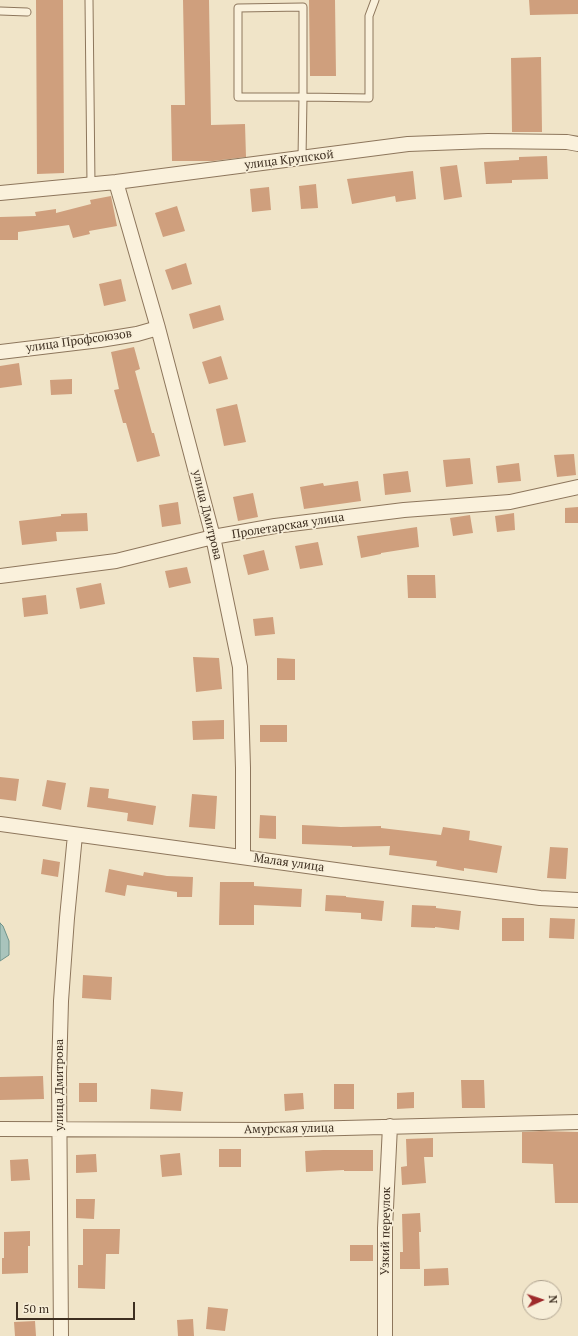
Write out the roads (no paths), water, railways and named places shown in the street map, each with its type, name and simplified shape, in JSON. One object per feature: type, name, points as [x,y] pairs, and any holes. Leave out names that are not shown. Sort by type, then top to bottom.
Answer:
[{"type":"street","name":"улица Крупской","points":[[0,193],[116,182],[408,144],[488,141],[567,142],[578,144]]},
{"type":"street","name":"улица Дмитрова","points":[[116,182],[158,328],[213,538],[240,667],[243,768],[243,857]]},
{"type":"street","name":"улица Профсоюзов","points":[[0,352],[100,340],[137,334],[158,328]]},
{"type":"street","name":"Пролетарская улица","points":[[0,576],[116,561],[213,538],[275,526],[397,511],[510,502],[578,488]]},
{"type":"street","name":"Малая улица","points":[[0,824],[540,898],[578,900]]},
{"type":"street","name":"улица Дмитрова","points":[[61,1336],[59,1074],[61,1001],[75,835]]},
{"type":"street","name":"Амурская улица","points":[[0,1129],[266,1130],[578,1122]]},
{"type":"street","name":"Узкий переулок","points":[[386,1336],[385,1228],[390,1126]]},
{"type":"lane","points":[[90,0],[91,184]]},
{"type":"lane","points":[[302,158],[303,97],[303,7],[238,8],[238,97],[303,97],[369,98],[369,16],[375,0]]},
{"type":"lane","points":[[0,11],[27,12]]},
{"type":"water","points":[[0,923],[3,926],[9,941],[9,955],[0,961]]}]
